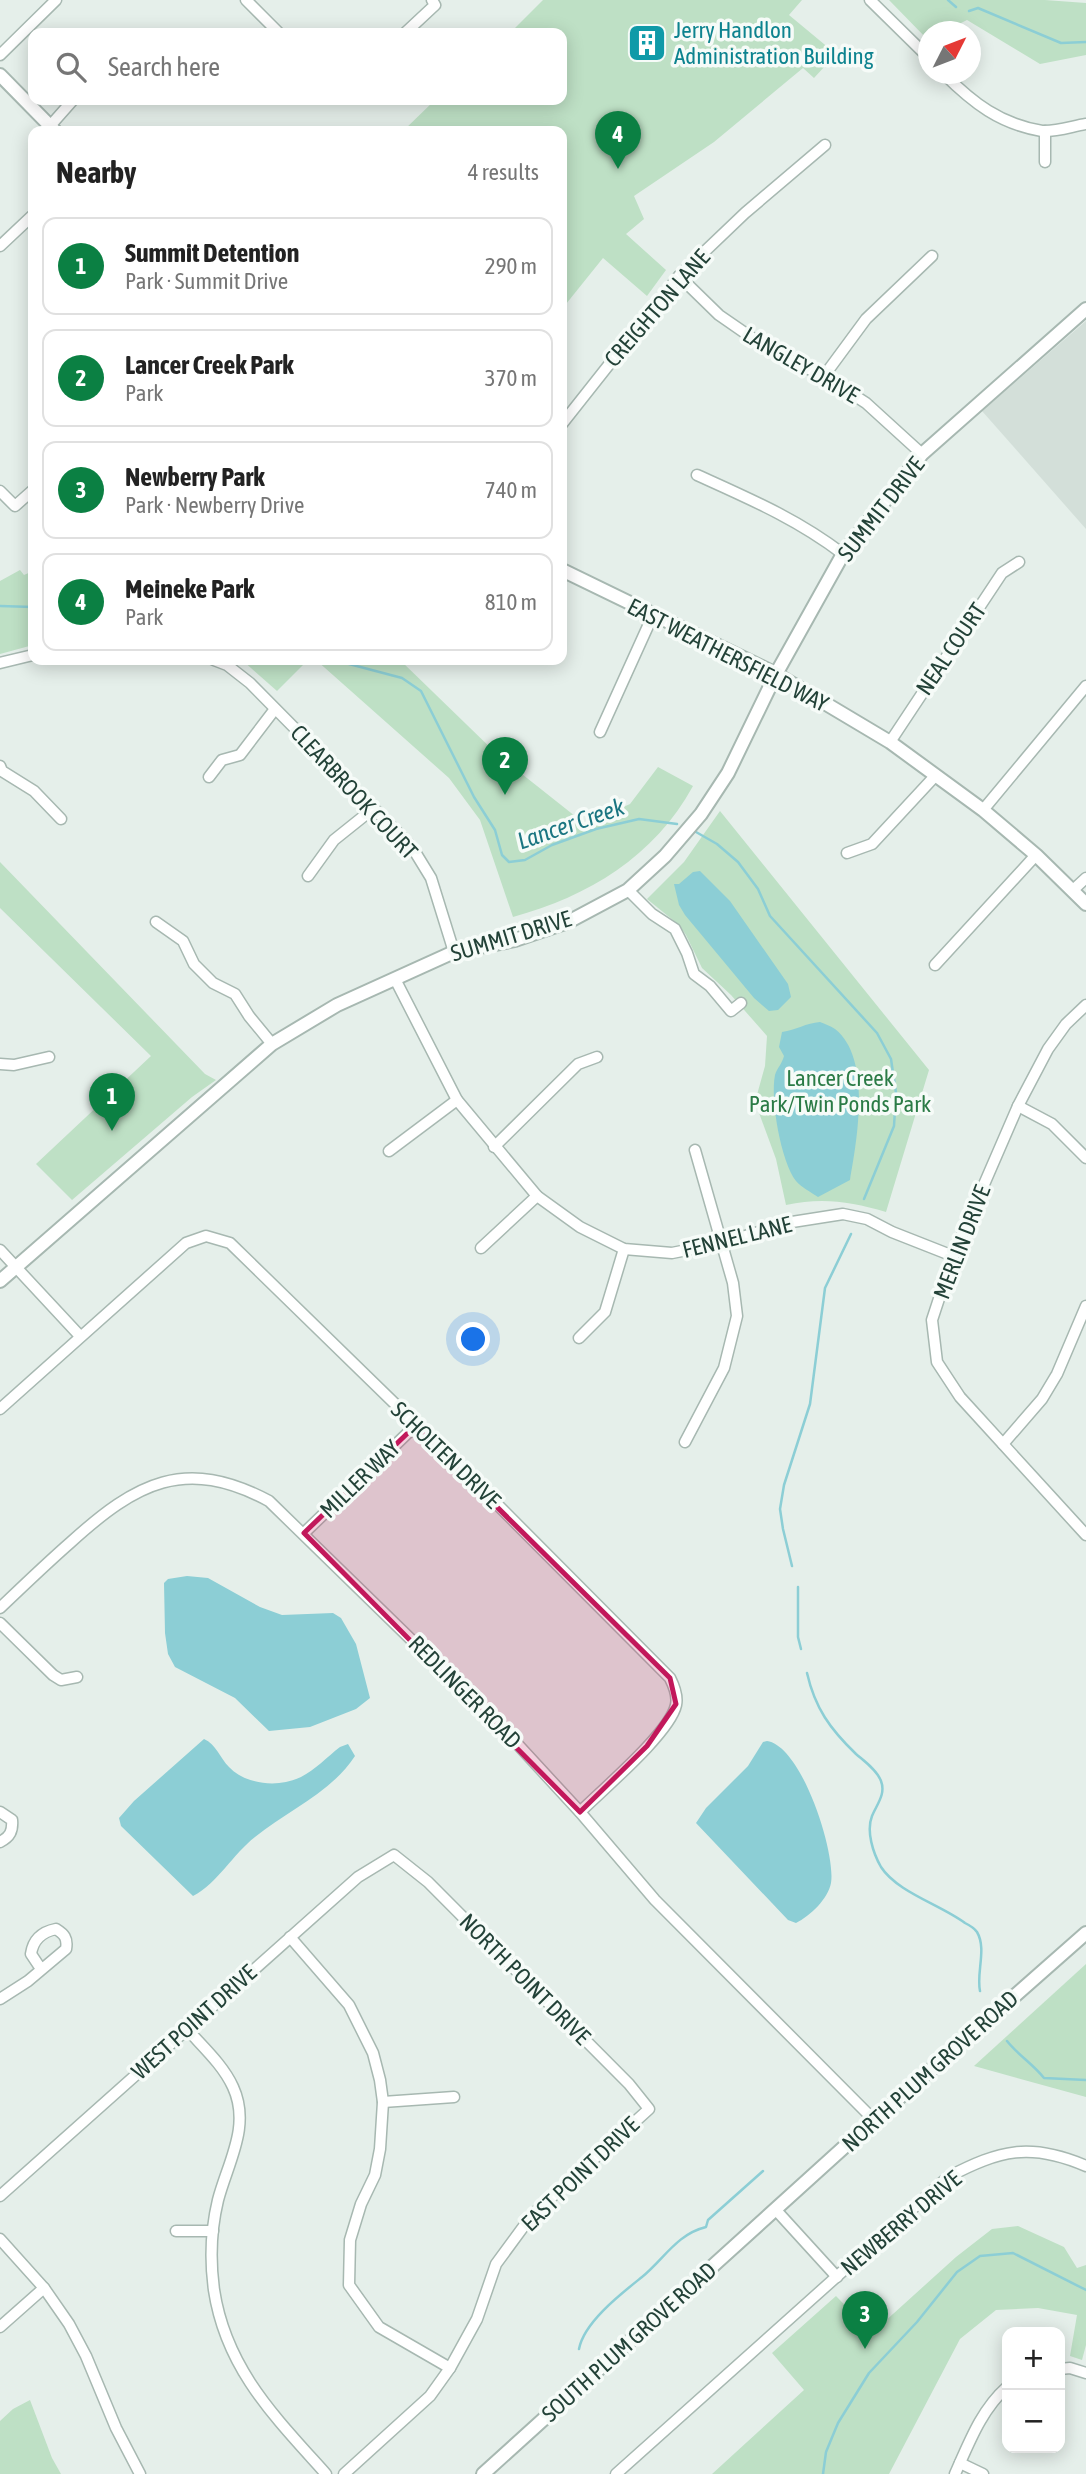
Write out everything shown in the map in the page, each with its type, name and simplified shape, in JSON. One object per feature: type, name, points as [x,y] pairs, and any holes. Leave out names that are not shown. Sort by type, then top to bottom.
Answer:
[{"type":"street","points":[[0,55],[56,0]]},
{"type":"street","points":[[246,0],[274,28]]},
{"type":"street","points":[[870,0],[918,46]]},
{"type":"street","points":[[410,28],[433,2]]},
{"type":"street","points":[[0,75],[28,104]]},
{"type":"street","points":[[954,84],[971,100],[1001,119],[1045,131],[1086,124]]},
{"type":"street","points":[[29,105],[50,126]]},
{"type":"street","points":[[55,126],[70,105]]},
{"type":"street","points":[[1045,131],[1045,162]]},
{"type":"street","name":"CREIGHTON LANE","points":[[567,418],[679,276],[745,213],[825,145]]},
{"type":"street","points":[[0,246],[28,220]]},
{"type":"street","points":[[824,376],[866,319],[932,256]]},
{"type":"street","name":"LANGLEY DRIVE","points":[[679,276],[719,315],[774,353],[824,376],[866,403],[922,454]]},
{"type":"street","name":"SUMMIT DRIVE","points":[[0,1280],[272,1044],[337,1005],[454,952],[515,940],[568,922],[628,890],[665,856],[701,814],[728,772],[776,674],[843,554],[922,454],[1086,309]]},
{"type":"street","points":[[697,475],[774,509],[812,531],[843,554]]},
{"type":"street","points":[[0,491],[15,506],[28,494]]},
{"type":"street","name":"NEAL COURT","points":[[890,742],[1002,573],[1019,562]]},
{"type":"street","name":"EAST WEATHERSFIELD WAY","points":[[567,572],[776,674],[890,742],[983,810],[1036,855],[1086,904]]},
{"type":"street","points":[[600,733],[653,615]]},
{"type":"street","points":[[0,663],[28,656]]},
{"type":"street","name":"CLEARBROOK COURT","points":[[227,665],[250,683],[412,847],[431,878],[454,952]]},
{"type":"street","points":[[983,810],[1086,686]]},
{"type":"street","points":[[209,777],[222,760],[240,755],[275,709]]},
{"type":"street","points":[[0,766],[2,771],[34,791],[61,819]]},
{"type":"street","points":[[847,853],[872,844],[936,775]]},
{"type":"street","points":[[308,876],[334,841],[374,808]]},
{"type":"street","points":[[935,965],[1036,855]]},
{"type":"street","points":[[1073,890],[1086,878]]},
{"type":"street","points":[[628,890],[652,914],[675,929],[694,974],[710,986],[731,1010],[741,1003]]},
{"type":"street","points":[[156,922],[183,941],[194,964],[213,983],[235,994],[272,1044]]},
{"type":"street","name":"FENNEL LANE","points":[[395,979],[457,1100],[494,1147],[537,1196],[580,1227],[624,1249],[672,1253],[722,1243],[792,1222],[843,1214],[867,1219],[953,1256]]},
{"type":"street","name":"MERLIN DRIVE","points":[[1086,1005],[1066,1024],[1048,1049],[1018,1106],[953,1256],[932,1320],[937,1362],[960,1397],[1086,1535]]},
{"type":"street","points":[[0,1065],[14,1065],[49,1057]]},
{"type":"street","points":[[494,1147],[578,1064],[597,1057]]},
{"type":"street","points":[[389,1151],[457,1100]]},
{"type":"street","points":[[1018,1106],[1052,1124],[1086,1158]]},
{"type":"street","points":[[685,1442],[724,1368],[737,1316],[733,1283],[695,1150]]},
{"type":"street","points":[[481,1248],[537,1196]]},
{"type":"street","name":"SCHOLTEN DRIVE","points":[[0,1409],[186,1243],[206,1236],[224,1241],[240,1251],[670,1678],[676,1704],[660,1732],[580,1812]]},
{"type":"street","points":[[579,1338],[605,1312],[624,1249]]},
{"type":"street","points":[[0,1250],[80,1336]]},
{"type":"street","points":[[1003,1444],[1042,1399],[1057,1374],[1086,1306]]},
{"type":"street","name":"MILLER WAY","points":[[304,1533],[415,1426]]},
{"type":"street","name":"REDLINGER ROAD","points":[[0,1608],[113,1506],[137,1491],[164,1481],[191,1478],[217,1480],[246,1488],[269,1501],[508,1734],[580,1812],[655,1900],[874,2120]]},
{"type":"street","points":[[0,1623],[53,1675],[61,1680],[77,1677]]},
{"type":"street","points":[[0,1812],[12,1820],[10,1835],[0,1842]]},
{"type":"street","name":"WEST POINT DRIVE","points":[[0,2196],[358,1877],[394,1855]]},
{"type":"street","name":"NORTH POINT DRIVE","points":[[394,1855],[428,1882],[629,2084],[649,2109]]},
{"type":"street","name":"NORTH PLUM GROVE ROAD","points":[[775,2209],[1086,1933]]},
{"type":"street","points":[[290,1937],[341,1995],[363,2030],[378,2066],[383,2102],[380,2149],[375,2175],[361,2204],[350,2240],[349,2286],[379,2327],[450,2368]]},
{"type":"street","points":[[0,1999],[9,1996],[41,1969]]},
{"type":"street","points":[[187,2029],[228,2076],[239,2106],[239,2139],[218,2202],[213,2231],[211,2260],[220,2315],[234,2355],[257,2396],[326,2474]]},
{"type":"street","points":[[383,2102],[454,2097]]},
{"type":"street","name":"EAST POINT DRIVE","points":[[344,2474],[420,2405],[450,2368],[477,2319],[496,2264],[531,2215],[649,2109]]},
{"type":"street","name":"NEWBERRY DRIVE","points":[[616,2474],[948,2177],[982,2159],[1016,2151],[1062,2155],[1086,2166]]},
{"type":"street","points":[[775,2209],[838,2277]]},
{"type":"street","name":"SOUTH PLUM GROVE ROAD","points":[[482,2474],[775,2209]]},
{"type":"street","points":[[176,2231],[213,2231]]},
{"type":"street","points":[[0,2239],[44,2288],[78,2339],[116,2428],[140,2474]]},
{"type":"street","points":[[0,2327],[44,2288]]},
{"type":"street","points":[[1065,2368],[1086,2374]]},
{"type":"street","points":[[955,2474],[992,2401],[1004,2390]]},
{"type":"street","points":[[960,2463],[983,2474]]},
{"type":"highlighted area","points":[[415,1426],[670,1678],[676,1704],[647,1746],[580,1812],[304,1533]]},
{"type":"shaded area","points":[[1086,321],[1086,529],[982,411]]},
{"type":"green space","points":[[543,0],[802,0],[789,15],[836,54],[814,78],[803,68],[714,142],[634,196],[644,219],[626,234],[666,270],[647,296],[603,258],[567,303],[567,126],[408,126],[430,105],[567,105],[567,28],[515,28]]},
{"type":"green space","points":[[889,0],[1045,0],[1086,3],[1086,55],[1040,64],[981,28],[981,21],[918,21],[918,30]]},
{"type":"green space","points":[[20,570],[24,575],[28,573],[28,646],[0,654],[0,581]]},
{"type":"green space","points":[[248,665],[303,665],[277,691]]},
{"type":"green space","points":[[322,665],[405,665],[499,756],[585,824],[630,804],[658,767],[693,786],[659,833],[617,870],[568,898],[513,917],[480,820],[449,778]]},
{"type":"green space","name":"Lancer Creek Park/Twin Ponds Park","points":[[720,811],[929,1070],[886,1212],[837,1202],[812,1201],[786,1205],[776,1159],[755,1102],[765,1066],[767,1036],[731,995],[702,968],[679,925],[647,899],[684,862]]},
{"type":"green space","points":[[0,862],[205,1074],[216,1080],[192,1097],[72,1200],[36,1164],[151,1056],[0,908]]},
{"type":"green space","points":[[1086,1964],[1086,2097],[974,2066]]},
{"type":"green space","points":[[1018,2226],[1064,2247],[1077,2268],[1086,2265],[1086,2345],[1082,2360],[1070,2356],[1077,2315],[1038,2308],[996,2310],[960,2339],[889,2474],[712,2474],[804,2390],[772,2353],[836,2296],[872,2333],[956,2257],[992,2229]]},
{"type":"green space","points":[[30,2400],[52,2458],[61,2474],[0,2474],[0,2421],[13,2409]]},
{"type":"water","points":[[700,871],[730,901],[788,984],[791,997],[778,1010],[769,1011],[754,998],[679,905],[674,884],[679,884],[693,872]]},
{"type":"water","points":[[820,1022],[835,1029],[847,1042],[854,1059],[859,1100],[850,1180],[818,1197],[796,1181],[786,1160],[778,1130],[774,1086],[775,1075],[784,1056],[779,1047],[782,1032]]},
{"type":"water","points":[[187,1576],[208,1578],[260,1607],[282,1615],[333,1613],[341,1618],[356,1644],[370,1698],[356,1709],[310,1727],[269,1731],[235,1698],[175,1667],[168,1654],[164,1583],[168,1579]]},
{"type":"water","points":[[204,1739],[212,1744],[236,1773],[263,1783],[283,1783],[301,1777],[340,1747],[348,1744],[355,1756],[322,1791],[255,1837],[210,1884],[193,1896],[121,1826],[119,1818],[134,1801]]},
{"type":"water","points":[[763,1742],[780,1747],[804,1780],[828,1849],[831,1868],[829,1889],[818,1906],[796,1923],[788,1920],[696,1823],[706,1808],[748,1766]]},
{"type":"waterway","points":[[948,0],[956,7]]},
{"type":"waterway","points":[[969,11],[978,8],[1061,43],[1086,42]]},
{"type":"waterway","name":"Lancer Creek","points":[[0,606],[28,607]]},
{"type":"waterway","name":"Lancer Creek","points":[[353,665],[402,678],[421,691],[474,797],[495,830],[502,855],[509,862],[525,860],[552,845],[596,829],[639,819],[677,824]]},
{"type":"waterway","name":"Lancer Creek","points":[[696,832],[717,844],[738,862],[758,889],[770,916],[877,1033],[891,1059],[896,1093],[894,1126],[864,1199]]},
{"type":"waterway","points":[[792,1566],[780,1509],[784,1485],[810,1404],[825,1288],[851,1234]]},
{"type":"waterway","points":[[798,1587],[798,1637],[801,1649]]},
{"type":"waterway","points":[[807,1673],[814,1697],[831,1727],[873,1769],[881,1781],[882,1795],[870,1822],[873,1849],[881,1867],[898,1884],[976,1931],[981,1946],[980,1991]]},
{"type":"waterway","points":[[1007,2041],[1044,2078],[1086,2080]]},
{"type":"waterway","points":[[579,2349],[588,2329],[605,2309],[679,2241],[706,2227],[708,2220],[763,2171]]},
{"type":"waterway","points":[[823,2474],[826,2452],[838,2423],[869,2373],[917,2322],[957,2272],[980,2256],[1013,2253],[1086,2290]]},
{"type":"place","name":"Jerry Handlon Administration Building","points":[[647,43]]},
{"type":"place","name":"Meineke Park","points":[[618,169]]},
{"type":"place","name":"Lancer Creek Park","points":[[505,795]]},
{"type":"place","name":"Summit Detention","points":[[112,1131]]},
{"type":"place","name":"Newberry Park","points":[[865,2349]]}]
